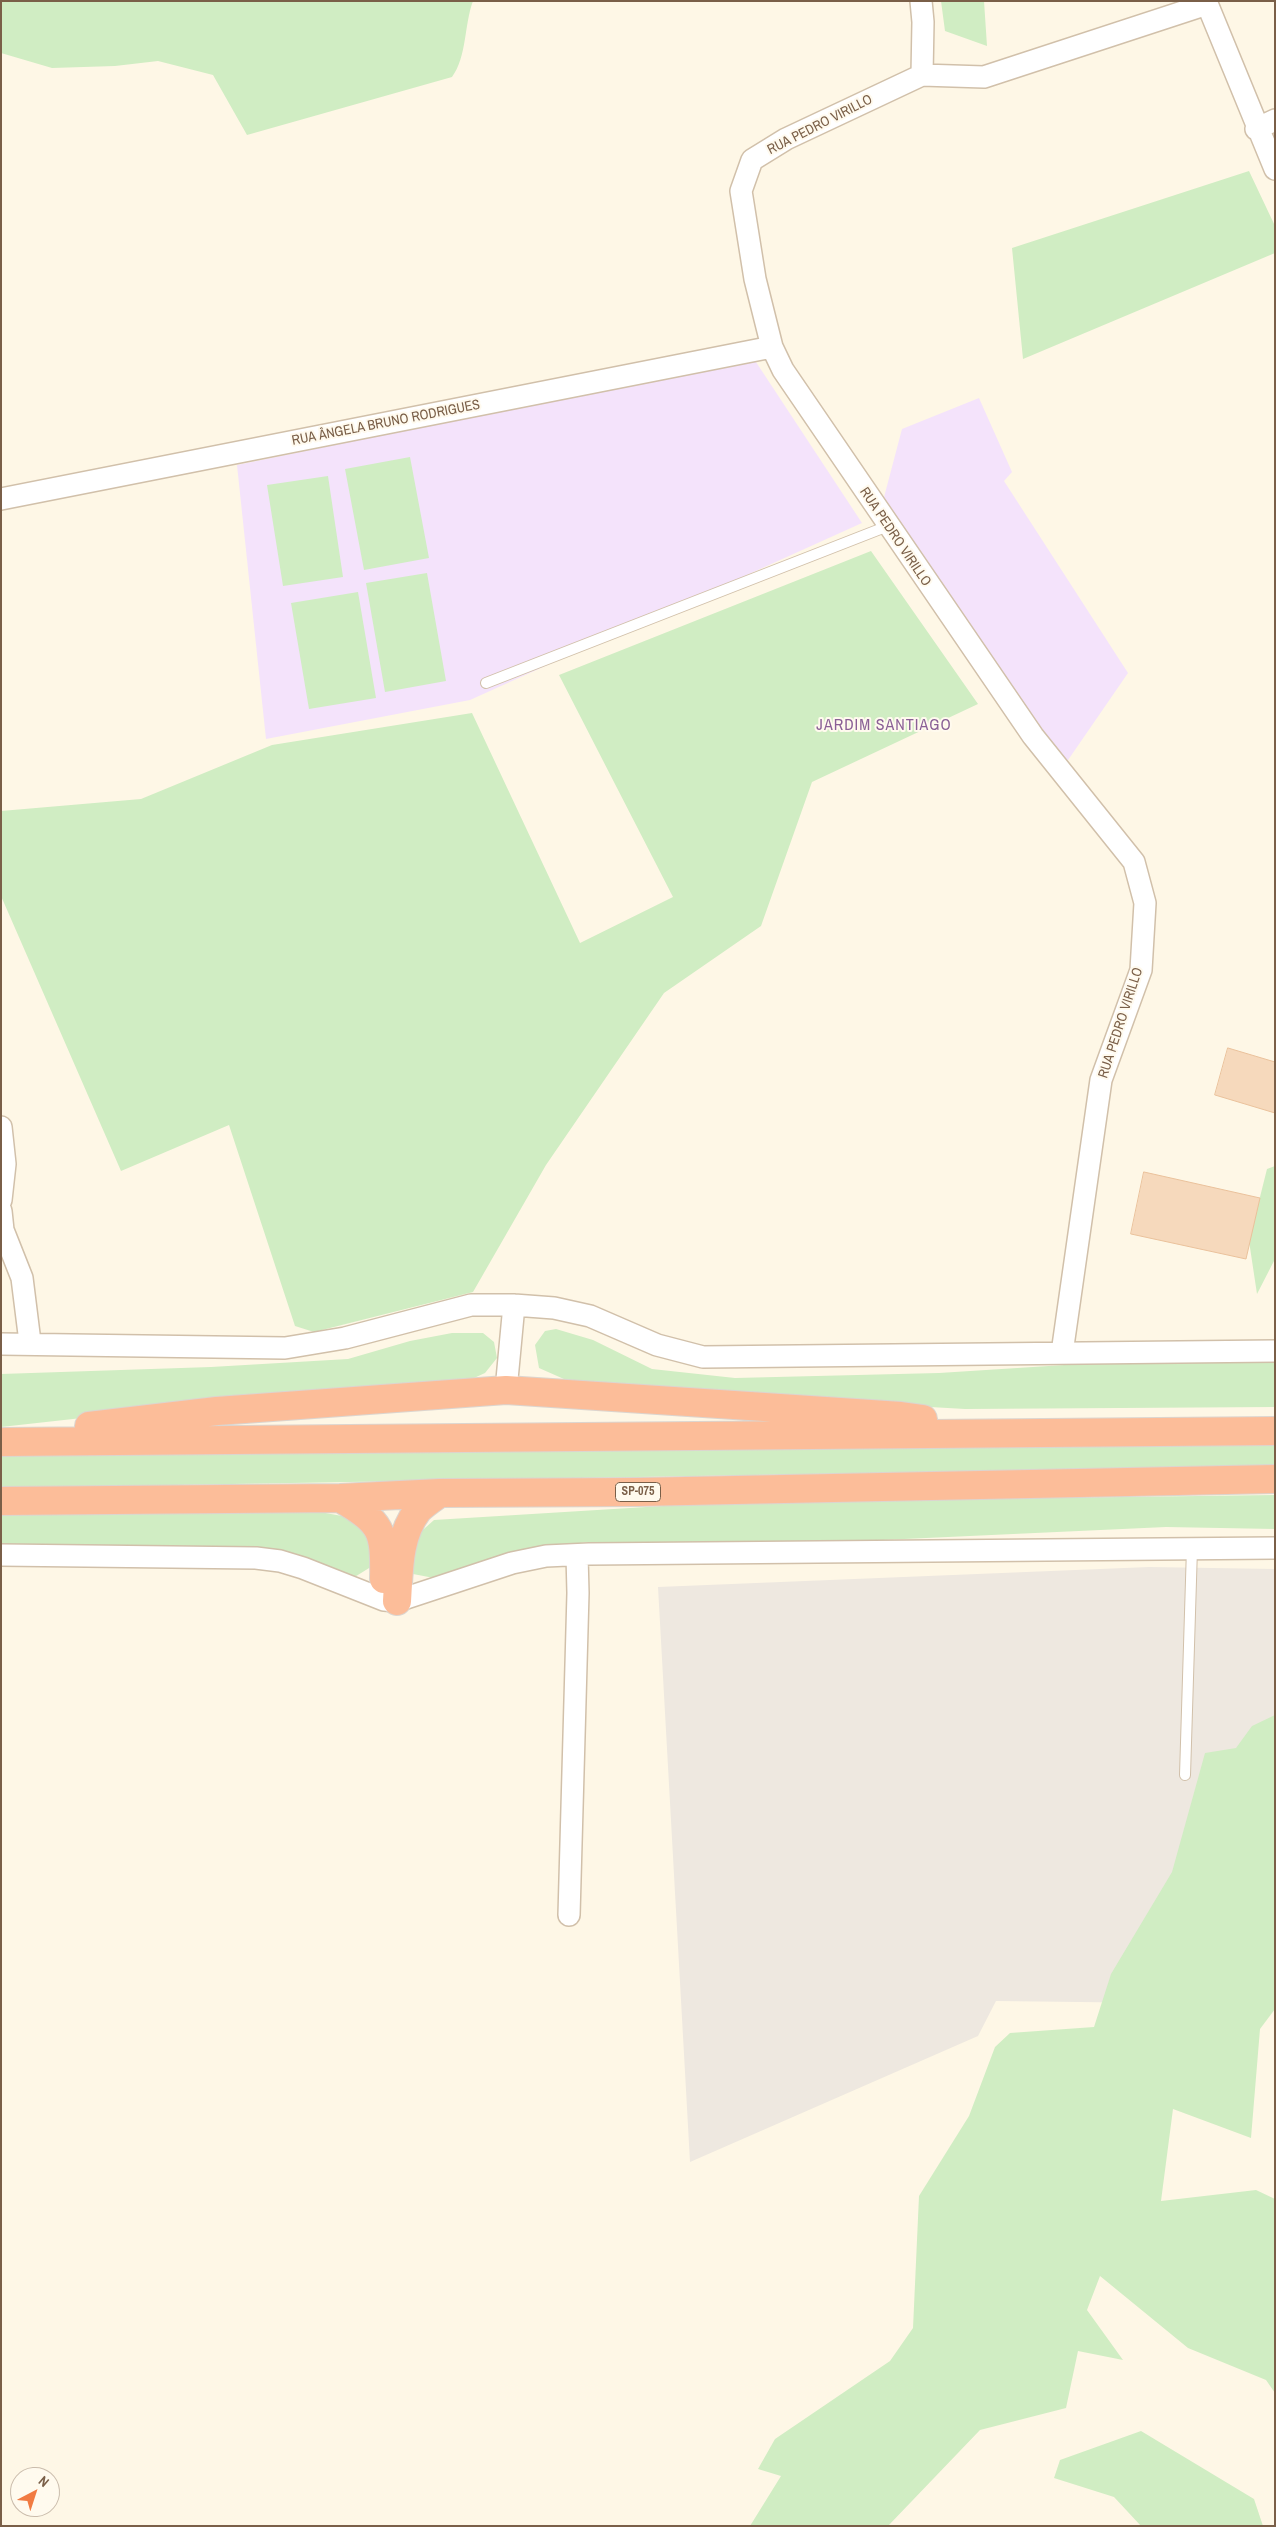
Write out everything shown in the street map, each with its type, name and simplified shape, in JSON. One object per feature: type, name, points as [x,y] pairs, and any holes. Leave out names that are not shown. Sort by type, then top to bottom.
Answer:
[{"type":"highway","points":[[1,1436],[217,1411],[506,1390],[901,1416],[1016,1433]]},
{"type":"highway","points":[[1,1442],[1275,1431]]},
{"type":"highway","name":"SP-075","points":[[1,1501],[340,1498],[440,1493],[637,1492],[1275,1478]]},
{"type":"highway","points":[[391,1600],[400,1552],[406,1533],[418,1510],[440,1493]]},
{"type":"highway","points":[[340,1498],[369,1515],[383,1538],[391,1600]]},
{"type":"street","points":[[921,1],[923,22],[922,76]]},
{"type":"street","points":[[1206,3],[1266,124],[1275,169]]},
{"type":"street","name":"RUA PEDRO VIRILLO","points":[[1062,1352],[1101,1080],[1141,970],[1145,903],[1134,862],[1033,736],[783,370],[772,347],[755,279],[741,191],[752,160],[786,139],[922,76],[984,77],[1206,3]]},
{"type":"street","name":"RUA ÂNGELA BRUNO RODRIGUES","points":[[1,499],[772,347]]},
{"type":"street","points":[[1,1127],[5,1164],[1,1200]]},
{"type":"street","points":[[1,1211],[3,1230],[22,1278],[30,1342]]},
{"type":"street","points":[[1,1344],[30,1342],[284,1348],[345,1338],[471,1305],[514,1305],[554,1308],[590,1316],[657,1345],[703,1357],[1275,1351]]},
{"type":"street","points":[[506,1390],[514,1305]]},
{"type":"street","points":[[1,1555],[256,1558],[280,1561],[391,1600],[512,1563],[546,1556],[1275,1548]]},
{"type":"street","points":[[569,1915],[578,1593],[577,1555]]},
{"type":"lane","points":[[486,683],[888,526]]},
{"type":"lane","points":[[1185,1775],[1192,1548]]},
{"type":"shaded area","points":[[754,359],[862,523],[470,700],[266,739],[237,465]]},
{"type":"shaded area","points":[[979,398],[1012,472],[1004,481],[1128,673],[1066,763],[883,501],[902,429]]},
{"type":"shaded area","points":[[1149,1567],[1275,1569],[1275,1797],[1161,2003],[996,2001],[978,2036],[690,2162],[658,1587]]},
{"type":"green space","points":[[1,1],[473,1],[463,50],[457,69],[452,77],[247,135],[213,75],[158,61],[115,66],[52,68],[1,53]]},
{"type":"green space","points":[[941,1],[984,1],[987,46],[945,31]]},
{"type":"green space","points":[[1249,171],[1275,226],[1275,253],[1023,359],[1012,248]]},
{"type":"green space","points":[[410,457],[429,558],[364,570],[345,469]]},
{"type":"green space","points":[[328,476],[343,577],[283,586],[267,485]]},
{"type":"green space","points":[[871,551],[978,704],[812,782],[761,926],[664,993],[546,1165],[473,1292],[314,1332],[295,1326],[229,1125],[121,1171],[1,896],[1,811],[141,799],[272,745],[472,713],[580,943],[673,897],[559,675]]},
{"type":"green space","points":[[427,573],[446,681],[385,692],[366,583]]},
{"type":"green space","points":[[358,592],[376,698],[309,709],[291,603]]},
{"type":"green space","points":[[1275,1166],[1275,1259],[1257,1294],[1249,1241],[1267,1169]]},
{"type":"green space","points":[[556,1329],[593,1340],[652,1369],[735,1378],[939,1373],[1127,1361],[1275,1361],[1275,1407],[965,1409],[582,1387],[539,1368],[535,1345],[545,1331]]},
{"type":"green space","points":[[452,1333],[483,1333],[494,1342],[497,1358],[485,1373],[463,1383],[109,1415],[1,1427],[1,1374],[211,1367],[348,1359],[410,1341]]},
{"type":"green space","points":[[1275,1442],[1275,1466],[1,1488],[1,1454]]},
{"type":"green space","points":[[1275,1495],[1275,1529],[1166,1527],[817,1543],[588,1542],[519,1551],[434,1578],[413,1574],[409,1560],[416,1536],[434,1520],[793,1498],[890,1500]]},
{"type":"green space","points":[[320,1512],[353,1518],[377,1546],[374,1565],[353,1578],[302,1557],[1,1546],[1,1515]]},
{"type":"green space","points":[[1275,1715],[1275,2009],[1260,2029],[1251,2138],[1173,2109],[1161,2201],[1256,2190],[1275,2199],[1275,2393],[1266,2380],[1188,2348],[1100,2276],[1087,2310],[1123,2360],[1078,2351],[1066,2408],[980,2430],[888,2526],[750,2526],[781,2476],[758,2469],[775,2439],[890,2361],[913,2328],[919,2196],[969,2116],[995,2047],[1010,2033],[1094,2027],[1111,1974],[1172,1872],[1205,1753],[1236,1748],[1252,1726]]},
{"type":"green space","points":[[1141,2431],[1254,2499],[1263,2526],[1141,2526],[1114,2497],[1054,2478],[1060,2460]]},
{"type":"building","points":[[1228,1048],[1275,1062],[1275,1113],[1215,1095]]},
{"type":"building","points":[[1144,1172],[1260,1198],[1246,1259],[1131,1234]]},
{"type":"district","name":"JARDIM SANTIAGO","points":[[884,726]]}]
